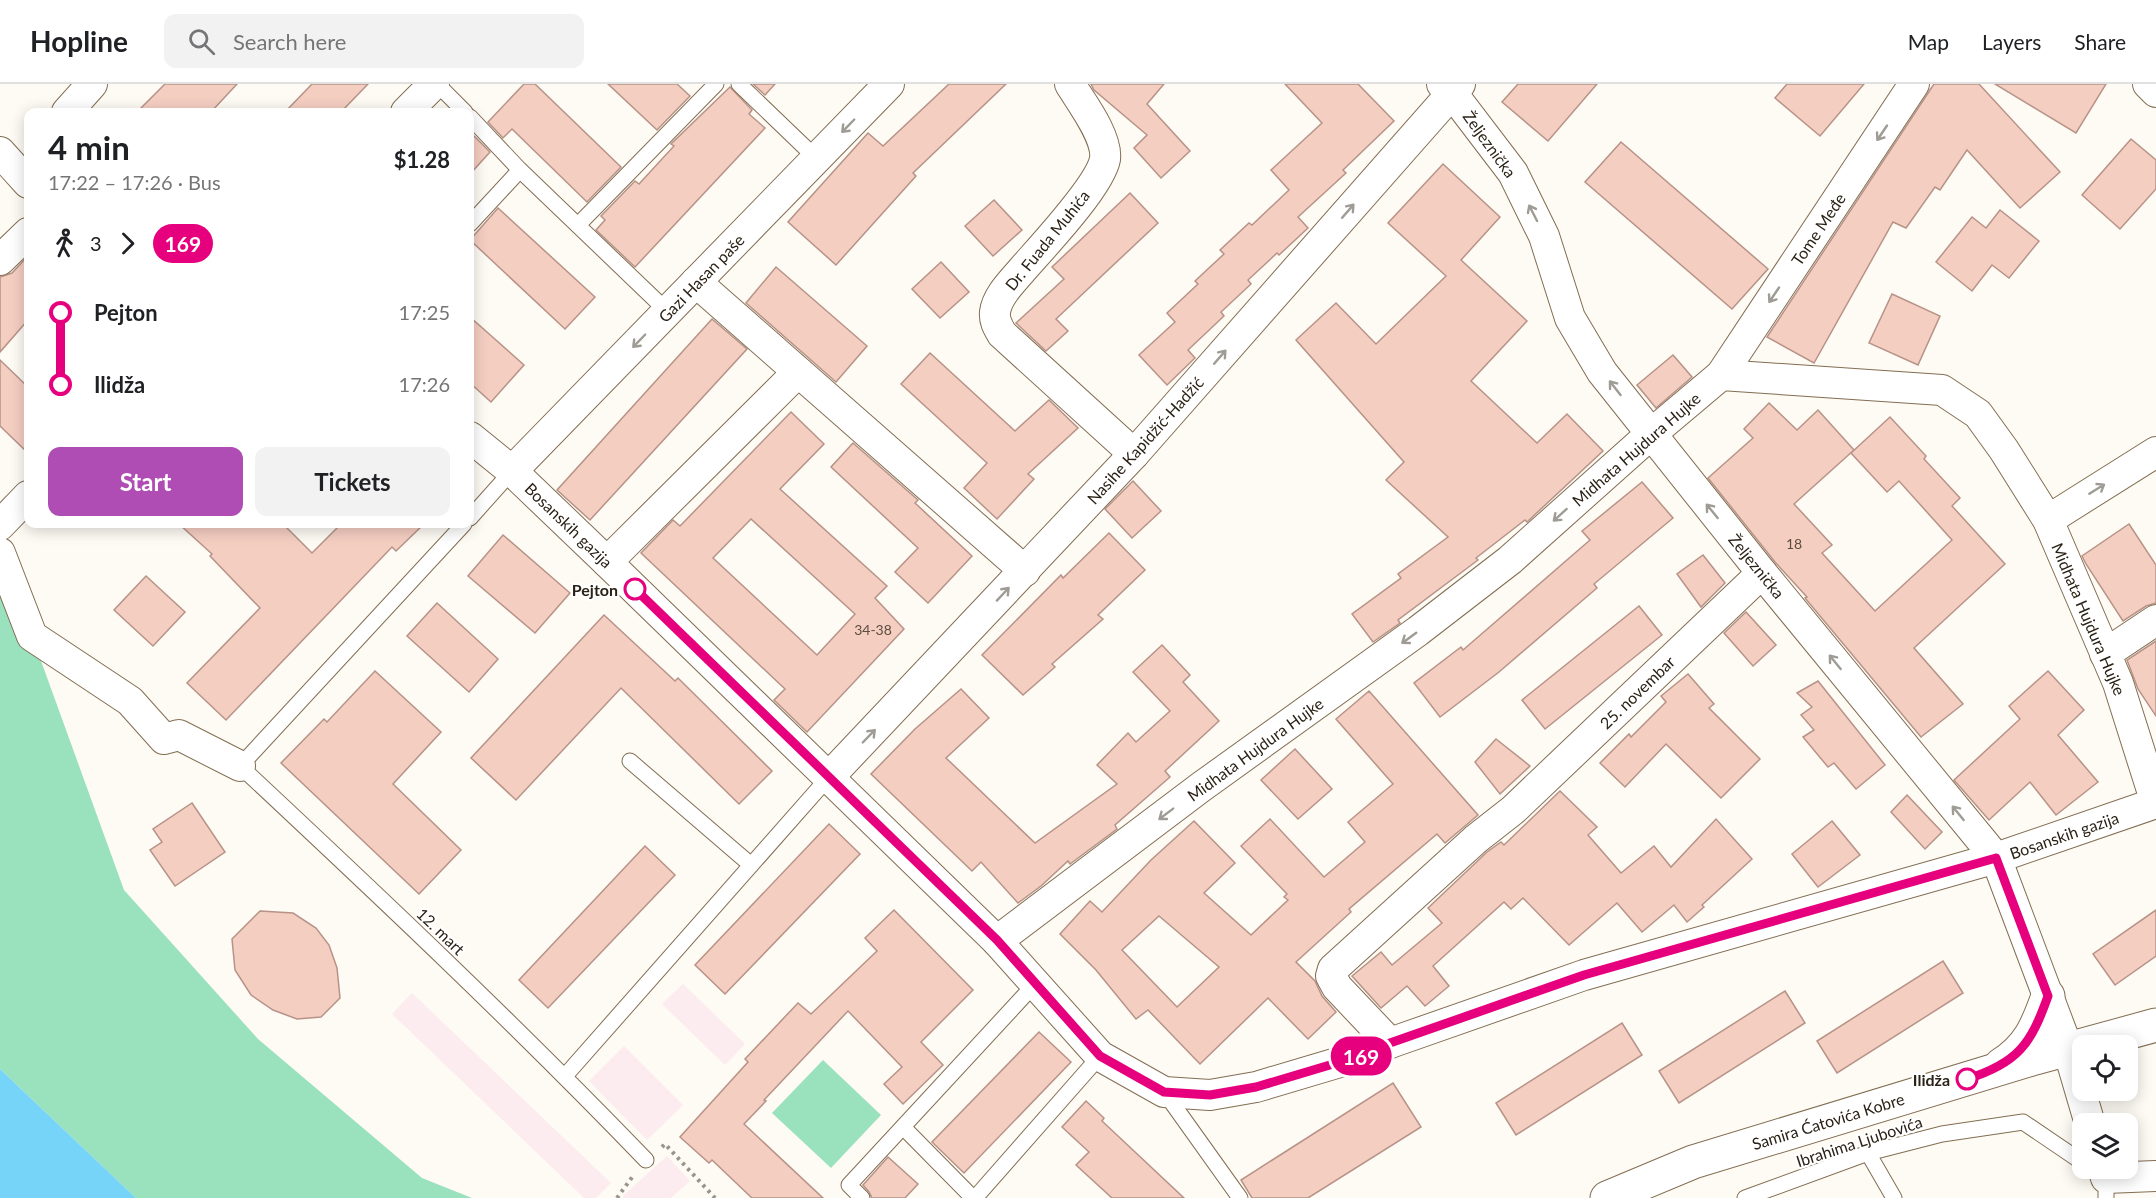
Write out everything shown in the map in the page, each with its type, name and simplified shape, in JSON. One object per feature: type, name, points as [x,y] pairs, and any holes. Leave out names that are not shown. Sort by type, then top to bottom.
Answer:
[{"type":"main road","points":[[1989,1072],[2015,1056],[2030,1039],[2038,1025],[2048,996]]},
{"type":"main road","name":"Samira Ćatovića Kobre","points":[[1607,1198],[1693,1162],[1989,1072],[2156,1025]]},
{"type":"street","points":[[71,108],[92,84]]},
{"type":"street","points":[[410,108],[436,84]]},
{"type":"street","name":"Gazi Hasan paše","points":[[512,471],[889,84]]},
{"type":"street","name":"Dr. Fuada Muhića","points":[[1070,84],[1101,136],[1105,158],[1096,179],[1078,204],[1005,289],[995,310],[995,322],[1002,334],[1134,454]]},
{"type":"street","name":"Tome Međe","points":[[1721,375],[1914,84]]},
{"type":"street","points":[[2148,84],[2156,92]]},
{"type":"street","name":"Nasihe Kapidžić-Hadžić","points":[[828,778],[1134,454],[1451,87]]},
{"type":"street","name":"Željeznička","points":[[1451,87],[1513,173],[1544,236],[1570,318],[1602,372],[1762,573],[1996,858],[2068,1049],[2087,1113]]},
{"type":"street","points":[[0,152],[24,175]]},
{"type":"street","points":[[0,260],[24,237]]},
{"type":"street","points":[[696,282],[1024,571]]},
{"type":"street","points":[[607,562],[798,372]]},
{"type":"street","name":"Midhata Hujdura Hujke","points":[[997,940],[1201,787],[1418,631],[1510,560],[1721,375],[1942,390],[1978,414],[2004,450],[2048,520],[2118,683],[2156,803]]},
{"type":"street","name":"Bosanskih gazija","points":[[474,440],[512,471],[997,940],[1100,1056],[1164,1092],[1210,1095],[1256,1087],[1360,1056],[1390,1043],[1584,975],[1996,858],[2156,803]]},
{"type":"street","points":[[2048,520],[2156,452]]},
{"type":"street","points":[[0,525],[24,500]]},
{"type":"street","points":[[0,553],[33,636],[130,701],[164,739],[179,735],[240,766]]},
{"type":"street","name":"25. novembar","points":[[1390,1043],[1337,987],[1331,976],[1333,969],[1467,847],[1513,810],[1762,573]]},
{"type":"street","points":[[2105,654],[2156,620]]},
{"type":"street","points":[[2138,1176],[2156,1176]]},
{"type":"lane","points":[[436,84],[461,108]]},
{"type":"lane","points":[[578,225],[716,84]]},
{"type":"lane","points":[[739,84],[816,158]]},
{"type":"lane","points":[[474,121],[520,170],[668,312]]},
{"type":"lane","points":[[474,220],[520,170]]},
{"type":"lane","points":[[474,514],[512,471]]},
{"type":"lane","points":[[240,766],[460,528]]},
{"type":"lane","points":[[630,761],[751,865]]},
{"type":"lane","name":"12. mart","points":[[240,766],[354,872],[565,1076],[646,1160]]},
{"type":"lane","points":[[565,1076],[828,778]]},
{"type":"lane","points":[[862,1198],[849,1185],[1035,984]]},
{"type":"lane","points":[[903,1127],[974,1198],[1100,1056]]},
{"type":"lane","points":[[1164,1092],[1240,1198]]},
{"type":"lane","name":"Ibrahima Ljubovića","points":[[1745,1198],[1869,1153],[1942,1134],[2023,1122],[2072,1157]]},
{"type":"lane","points":[[1869,1153],[1894,1198]]},
{"type":"path","points":[[617,1198],[646,1160],[665,1144],[714,1198]]},
{"type":"shaded area","points":[[683,984],[745,1044],[725,1065],[662,1004]]},
{"type":"shaded area","points":[[412,993],[611,1183],[596,1198],[584,1198],[392,1014]]},
{"type":"shaded area","points":[[624,1046],[683,1105],[647,1140],[589,1081]]},
{"type":"shaded area","points":[[667,1156],[690,1181],[671,1198],[624,1198],[623,1196]]},
{"type":"green space","points":[[0,555],[32,636],[124,890],[258,1039],[422,1178],[472,1198],[136,1198],[0,1069]]},
{"type":"green space","points":[[823,1060],[881,1115],[831,1168],[772,1113]]},
{"type":"water","points":[[0,1069],[136,1198],[0,1198]]},
{"type":"building","points":[[165,84],[237,84],[215,108],[141,108]]},
{"type":"building","points":[[312,84],[368,84],[345,108],[289,108]]},
{"type":"building","points":[[524,84],[535,84],[621,167],[587,202],[512,129],[503,138],[488,122]]},
{"type":"building","points":[[608,84],[677,84],[690,96],[657,130]]},
{"type":"building","points":[[753,84],[775,84],[765,95]]},
{"type":"building","points":[[949,84],[1006,84],[913,173],[916,176],[836,265],[788,222],[868,133],[883,146]]},
{"type":"building","points":[[1091,84],[1164,84],[1147,104],[1190,151],[1161,178],[1134,148],[1147,135],[1094,90]]},
{"type":"building","points":[[1285,84],[1358,84],[1394,121],[1343,170],[1346,173],[1298,217],[1308,228],[1248,280],[1251,284],[1221,312],[1224,316],[1188,350],[1195,358],[1167,385],[1139,355],[1175,322],[1167,313],[1198,284],[1195,281],[1224,254],[1220,250],[1249,223],[1252,225],[1289,190],[1271,170],[1322,123]]},
{"type":"building","points":[[1518,84],[1597,84],[1548,141],[1502,102]]},
{"type":"building","points":[[1787,84],[1864,84],[1820,136],[1775,98]]},
{"type":"building","points":[[1934,84],[1979,84],[2060,172],[2020,208],[1967,150],[1940,190],[1935,187],[1906,228],[1893,222],[1814,363],[1767,337]]},
{"type":"building","points":[[1995,84],[2106,84],[2076,133]]},
{"type":"building","points":[[730,87],[752,110],[749,114],[765,128],[635,267],[596,230],[605,220],[601,216],[635,181],[639,184],[674,146],[671,144]]},
{"type":"building","points":[[474,136],[490,152],[474,170]]},
{"type":"building","points":[[2131,139],[2156,160],[2156,189],[2120,229],[2082,195]]},
{"type":"building","points":[[1621,142],[1768,269],[1732,309],[1585,182]]},
{"type":"building","points":[[1443,164],[1500,217],[1461,260],[1527,321],[1471,381],[1537,443],[1567,414],[1603,451],[1527,522],[1525,520],[1476,558],[1478,560],[1398,620],[1400,623],[1373,642],[1352,614],[1401,578],[1398,574],[1448,537],[1386,480],[1404,462],[1296,340],[1336,303],[1376,344],[1446,276],[1388,223]]},
{"type":"building","points":[[1130,193],[1158,223],[1056,319],[1068,331],[1046,351],[1016,323],[1064,279],[1052,267]]},
{"type":"building","points":[[994,200],[1022,230],[993,256],[965,226]]},
{"type":"building","points":[[498,208],[595,297],[565,329],[474,244],[474,235]]},
{"type":"building","points":[[2000,210],[2039,241],[2009,278],[1992,265],[1972,291],[1936,262],[1972,217],[1986,228]]},
{"type":"building","points":[[24,260],[24,325],[0,352],[0,277],[12,273]]},
{"type":"building","points":[[941,262],[969,292],[940,318],[912,289]]},
{"type":"building","points":[[776,267],[867,346],[836,382],[746,303]]},
{"type":"building","points":[[1892,294],[1940,316],[1918,365],[1869,343]]},
{"type":"building","points":[[712,319],[747,349],[590,520],[557,490]]},
{"type":"building","points":[[474,321],[524,365],[491,402],[474,387]]},
{"type":"building","points":[[930,353],[1015,431],[1049,400],[1078,428],[1028,474],[1034,479],[997,519],[964,488],[987,463],[901,384]]},
{"type":"building","points":[[1673,355],[1692,377],[1656,408],[1637,385]]},
{"type":"building","points":[[0,360],[24,383],[24,449],[0,426]]},
{"type":"building","points":[[1769,403],[1797,430],[1818,410],[1854,450],[1794,504],[1832,545],[1822,553],[1875,611],[1952,540],[1899,481],[1887,492],[1851,453],[1890,417],[1960,498],[1952,506],[2005,564],[1914,648],[1963,704],[1921,737],[1708,478],[1753,438],[1744,429]]},
{"type":"building","points":[[791,412],[824,444],[780,489],[887,586],[875,598],[904,629],[807,732],[774,700],[785,689],[641,553],[673,520],[680,526]],"holes":[[[751,519],[855,614],[817,655],[713,558]]]},
{"type":"building","points":[[853,443],[918,500],[915,503],[972,556],[928,603],[895,572],[918,548],[831,467]]},
{"type":"building","points":[[1133,481],[1161,511],[1132,538],[1105,509]]},
{"type":"building","points":[[1642,482],[1673,518],[1594,584],[1597,588],[1499,672],[1440,717],[1414,683],[1461,647],[1463,650],[1590,540],[1582,531]]},
{"type":"building","points":[[2129,524],[2156,565],[2156,603],[2146,606],[2123,621],[2082,556]]},
{"type":"building","points":[[183,528],[287,528],[312,553],[337,528],[420,528],[396,551],[392,547],[226,720],[187,683],[260,608],[210,556],[212,554]]},
{"type":"building","points":[[1109,533],[1145,570],[1098,615],[1103,619],[1052,664],[1055,667],[1023,695],[982,655],[1061,575],[1063,578]]},
{"type":"building","points":[[503,535],[570,593],[535,633],[468,576]]},
{"type":"building","points":[[1703,555],[1725,583],[1701,607],[1677,574]]},
{"type":"building","points":[[146,576],[185,612],[153,646],[114,610]]},
{"type":"building","points":[[437,603],[498,659],[469,692],[407,636]]},
{"type":"building","points":[[1639,606],[1662,635],[1545,729],[1522,700]]},
{"type":"building","points":[[1746,612],[1776,645],[1753,666],[1724,633]]},
{"type":"building","points":[[604,615],[675,681],[678,678],[772,771],[739,804],[621,688],[516,800],[471,758]]},
{"type":"building","points":[[2156,641],[2156,716],[2138,689],[2127,660]]},
{"type":"building","points":[[1162,645],[1190,675],[1183,682],[1219,721],[1165,771],[1170,777],[1115,825],[1117,829],[1070,864],[1068,861],[1018,903],[981,862],[972,871],[871,774],[915,729],[961,689],[989,718],[946,758],[1035,843],[1117,784],[1097,765],[1128,733],[1136,742],[1170,711],[1133,672]]},
{"type":"building","points":[[375,671],[441,732],[393,784],[461,850],[419,894],[281,763],[324,719],[327,722]]},
{"type":"building","points":[[2048,671],[2084,710],[2058,735],[2098,782],[2056,815],[2030,782],[1989,820],[1954,780],[2020,719],[2009,706]]},
{"type":"building","points":[[1688,674],[1714,704],[1709,708],[1760,759],[1721,798],[1666,744],[1625,787],[1600,763],[1629,734],[1631,737],[1666,702],[1661,696]]},
{"type":"building","points":[[1818,681],[1885,765],[1856,789],[1834,763],[1828,767],[1803,737],[1814,730],[1801,715],[1812,707],[1797,693]]},
{"type":"building","points":[[1369,691],[1478,815],[1445,843],[1437,834],[1349,909],[1351,912],[1296,962],[1315,981],[1322,996],[1336,1012],[1308,1039],[1268,998],[1200,1064],[1148,1010],[1136,1019],[1096,970],[1060,934],[1090,901],[1102,912],[1151,860],[1194,821],[1235,863],[1204,893],[1251,935],[1288,900],[1284,897],[1287,894],[1241,846],[1270,819],[1324,877],[1365,842],[1348,822],[1393,784],[1336,719]],"holes":[[[1159,916],[1219,967],[1177,1007],[1122,950]]]},
{"type":"building","points":[[1496,739],[1530,766],[1500,794],[1475,762]]},
{"type":"building","points":[[1295,749],[1332,789],[1298,819],[1261,780]]},
{"type":"building","points":[[1560,791],[1597,827],[1588,835],[1621,873],[1654,846],[1671,867],[1716,819],[1752,859],[1687,922],[1674,905],[1642,932],[1617,903],[1569,945],[1523,898],[1511,909],[1504,902],[1433,966],[1449,986],[1425,1006],[1407,986],[1381,1008],[1352,976],[1381,952],[1392,965],[1442,923],[1428,908],[1487,852],[1501,842],[1504,845]]},
{"type":"building","points":[[1907,795],[1942,832],[1925,849],[1891,812]]},
{"type":"building","points":[[192,803],[225,852],[175,886],[150,850],[162,842],[153,829]]},
{"type":"building","points":[[1832,821],[1860,855],[1818,887],[1792,854]]},
{"type":"building","points":[[829,824],[860,854],[725,994],[695,965]]},
{"type":"building","points":[[645,846],[675,875],[548,1008],[519,980]]},
{"type":"building","points":[[894,910],[973,990],[921,1042],[943,1065],[903,1104],[884,1084],[902,1067],[848,1011],[744,1124],[823,1198],[752,1198],[712,1160],[709,1163],[680,1137],[748,1062],[745,1059],[798,1003],[811,1014],[877,951],[865,938]]},
{"type":"building","points":[[2156,910],[2156,956],[2115,985],[2093,954]]},
{"type":"building","points":[[260,911],[293,913],[316,928],[329,945],[337,968],[340,998],[321,1017],[297,1019],[273,1010],[251,995],[235,970],[232,939]]},
{"type":"building","points":[[1943,961],[1963,993],[1837,1073],[1817,1041]]},
{"type":"building","points":[[1785,991],[1805,1023],[1679,1103],[1659,1071]]},
{"type":"building","points":[[1622,1023],[1642,1055],[1516,1135],[1496,1103]]},
{"type":"building","points":[[1039,1032],[1071,1062],[964,1173],[932,1142]]},
{"type":"building","points":[[1393,1083],[1421,1127],[1308,1198],[1252,1198],[1241,1180]]},
{"type":"building","points":[[1086,1101],[1104,1118],[1102,1121],[1184,1198],[1112,1198],[1076,1165],[1089,1152],[1062,1127]]},
{"type":"building","points":[[888,1157],[918,1184],[905,1198],[872,1198],[863,1185]]},
{"type":"bus line","name":"169","points":[[635,589],[997,940],[1100,1056],[1164,1092],[1210,1095],[1256,1087],[1360,1056],[1390,1043],[1584,975],[1996,858],[2048,996],[2038,1025],[2030,1039],[2015,1056],[1989,1072],[1967,1079]]},
{"type":"place","name":"Pejton","points":[[635,589]]},
{"type":"place","name":"Ilidža","points":[[1967,1079]]}]
